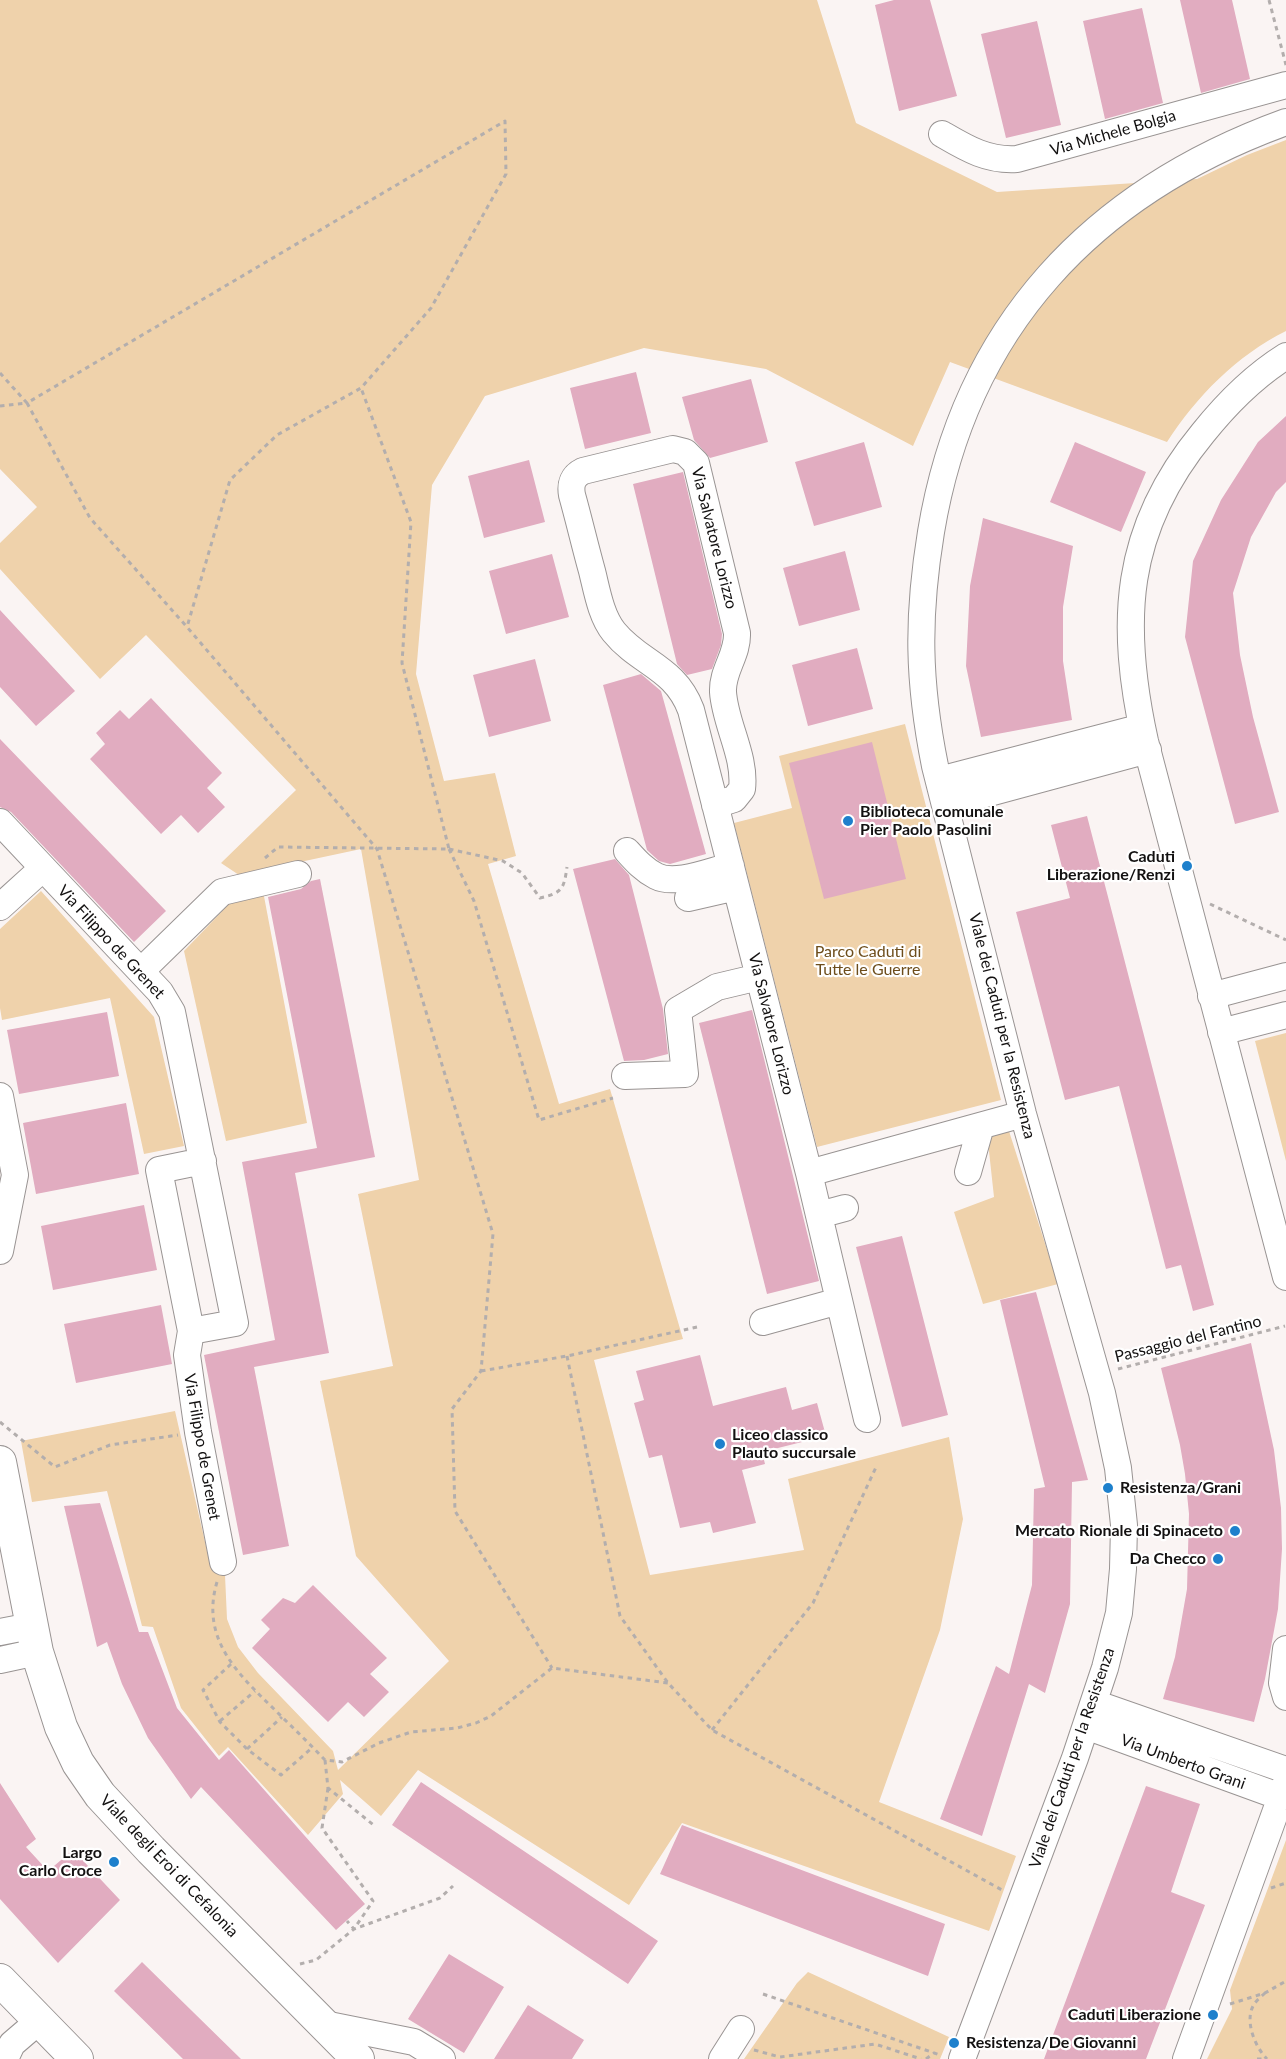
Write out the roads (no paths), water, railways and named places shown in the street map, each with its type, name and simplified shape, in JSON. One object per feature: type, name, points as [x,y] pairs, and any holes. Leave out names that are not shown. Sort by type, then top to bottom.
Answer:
[{"type":"main road","name":"Viale degli Eroi di Cefalonia","points":[[0,1462],[34,1639],[61,1726],[78,1763],[100,1795],[151,1850],[358,2059]]},
{"type":"main road","points":[[0,1980],[77,2059]]},
{"type":"street","name":"Via Michele Bolgia","points":[[942,134],[987,157],[1017,159],[1286,85]]},
{"type":"street","name":"Viale dei Caduti per la Resistenza","points":[[952,2058],[1022,1901],[1090,1715],[1119,1613],[1124,1525],[1118,1468],[1097,1375],[1023,1114],[939,780],[923,696],[920,633],[923,587],[933,516],[944,466],[961,417],[978,380],[992,352],[1014,319],[1049,276],[1080,243],[1174,173],[1202,158],[1286,122]]},
{"type":"street","points":[[1286,356],[1252,380],[1207,427],[1172,474],[1149,520],[1136,565],[1130,614],[1132,657],[1145,738],[1286,1277]]},
{"type":"street","name":"Via Salvatore Lorizzo","points":[[715,806],[734,800],[742,789],[742,772],[724,702],[723,688],[727,668],[737,647],[737,633],[696,463],[685,452],[673,449],[583,471],[574,479],[571,491],[604,613],[617,635],[681,688],[691,710],[715,806],[809,1173],[867,1419]]},
{"type":"street","points":[[939,780],[1145,738]]},
{"type":"street","points":[[945,805],[1145,738]]},
{"type":"street","name":"Via Filippo de Grenet","points":[[0,822],[141,971],[160,992],[172,1012],[235,1323],[191,1331]]},
{"type":"street","points":[[627,851],[646,870],[665,879],[733,876]]},
{"type":"street","points":[[0,907],[43,868]]},
{"type":"street","points":[[141,971],[222,892],[298,874]]},
{"type":"street","points":[[688,898],[733,876]]},
{"type":"street","points":[[1211,996],[1286,976]]},
{"type":"street","points":[[625,1076],[685,1074],[678,1010],[717,987],[759,977]]},
{"type":"street","points":[[1221,1032],[1286,1015]]},
{"type":"street","points":[[0,1096],[8,1181],[0,1251]]},
{"type":"street","points":[[809,1173],[1023,1114]]},
{"type":"street","points":[[968,1172],[981,1126]]},
{"type":"street","name":"Via Filippo de Grenet","points":[[203,1161],[159,1170],[191,1331],[187,1355],[198,1432],[223,1562]]},
{"type":"street","points":[[819,1215],[845,1208]]},
{"type":"street","points":[[763,1322],[839,1300]]},
{"type":"street","points":[[0,1632],[34,1639]]},
{"type":"street","points":[[0,1660],[34,1639]]},
{"type":"street","points":[[1286,1649],[1282,1683],[1286,1696]]},
{"type":"street","name":"Via Umberto Grani","points":[[1090,1715],[1286,1770]]},
{"type":"street","name":"Via Umberto Grani","points":[[1090,1715],[1283,1790]]},
{"type":"street","points":[[1186,2059],[1283,1790]]},
{"type":"street","points":[[5,2059],[12,2044],[40,2020]]},
{"type":"street","points":[[324,2024],[414,2042],[434,2054]]},
{"type":"street","points":[[393,2059],[405,2051],[434,2054]]},
{"type":"place","name":"Biblioteca comunale Pier Paolo Pasolini","points":[[848,821]]},
{"type":"place","name":"Caduti Liberazione/Renzi","points":[[1187,866]]},
{"type":"place","name":"Liceo classico Plauto succursale","points":[[720,1444]]},
{"type":"place","name":"Resistenza/Grani","points":[[1108,1488]]},
{"type":"place","name":"Mercato Rionale di Spinaceto","points":[[1235,1531]]},
{"type":"place","name":"Da Checco","points":[[1218,1559]]},
{"type":"place","name":"Largo Carlo Croce","points":[[114,1862]]},
{"type":"place","name":"Caduti Liberazione","points":[[1213,2015]]},
{"type":"place","name":"Resistenza/De Giovanni","points":[[954,2043]]},
{"type":"park label","name":"Parco Caduti di Tutte le Guerre","points":[[868,961]]}]
